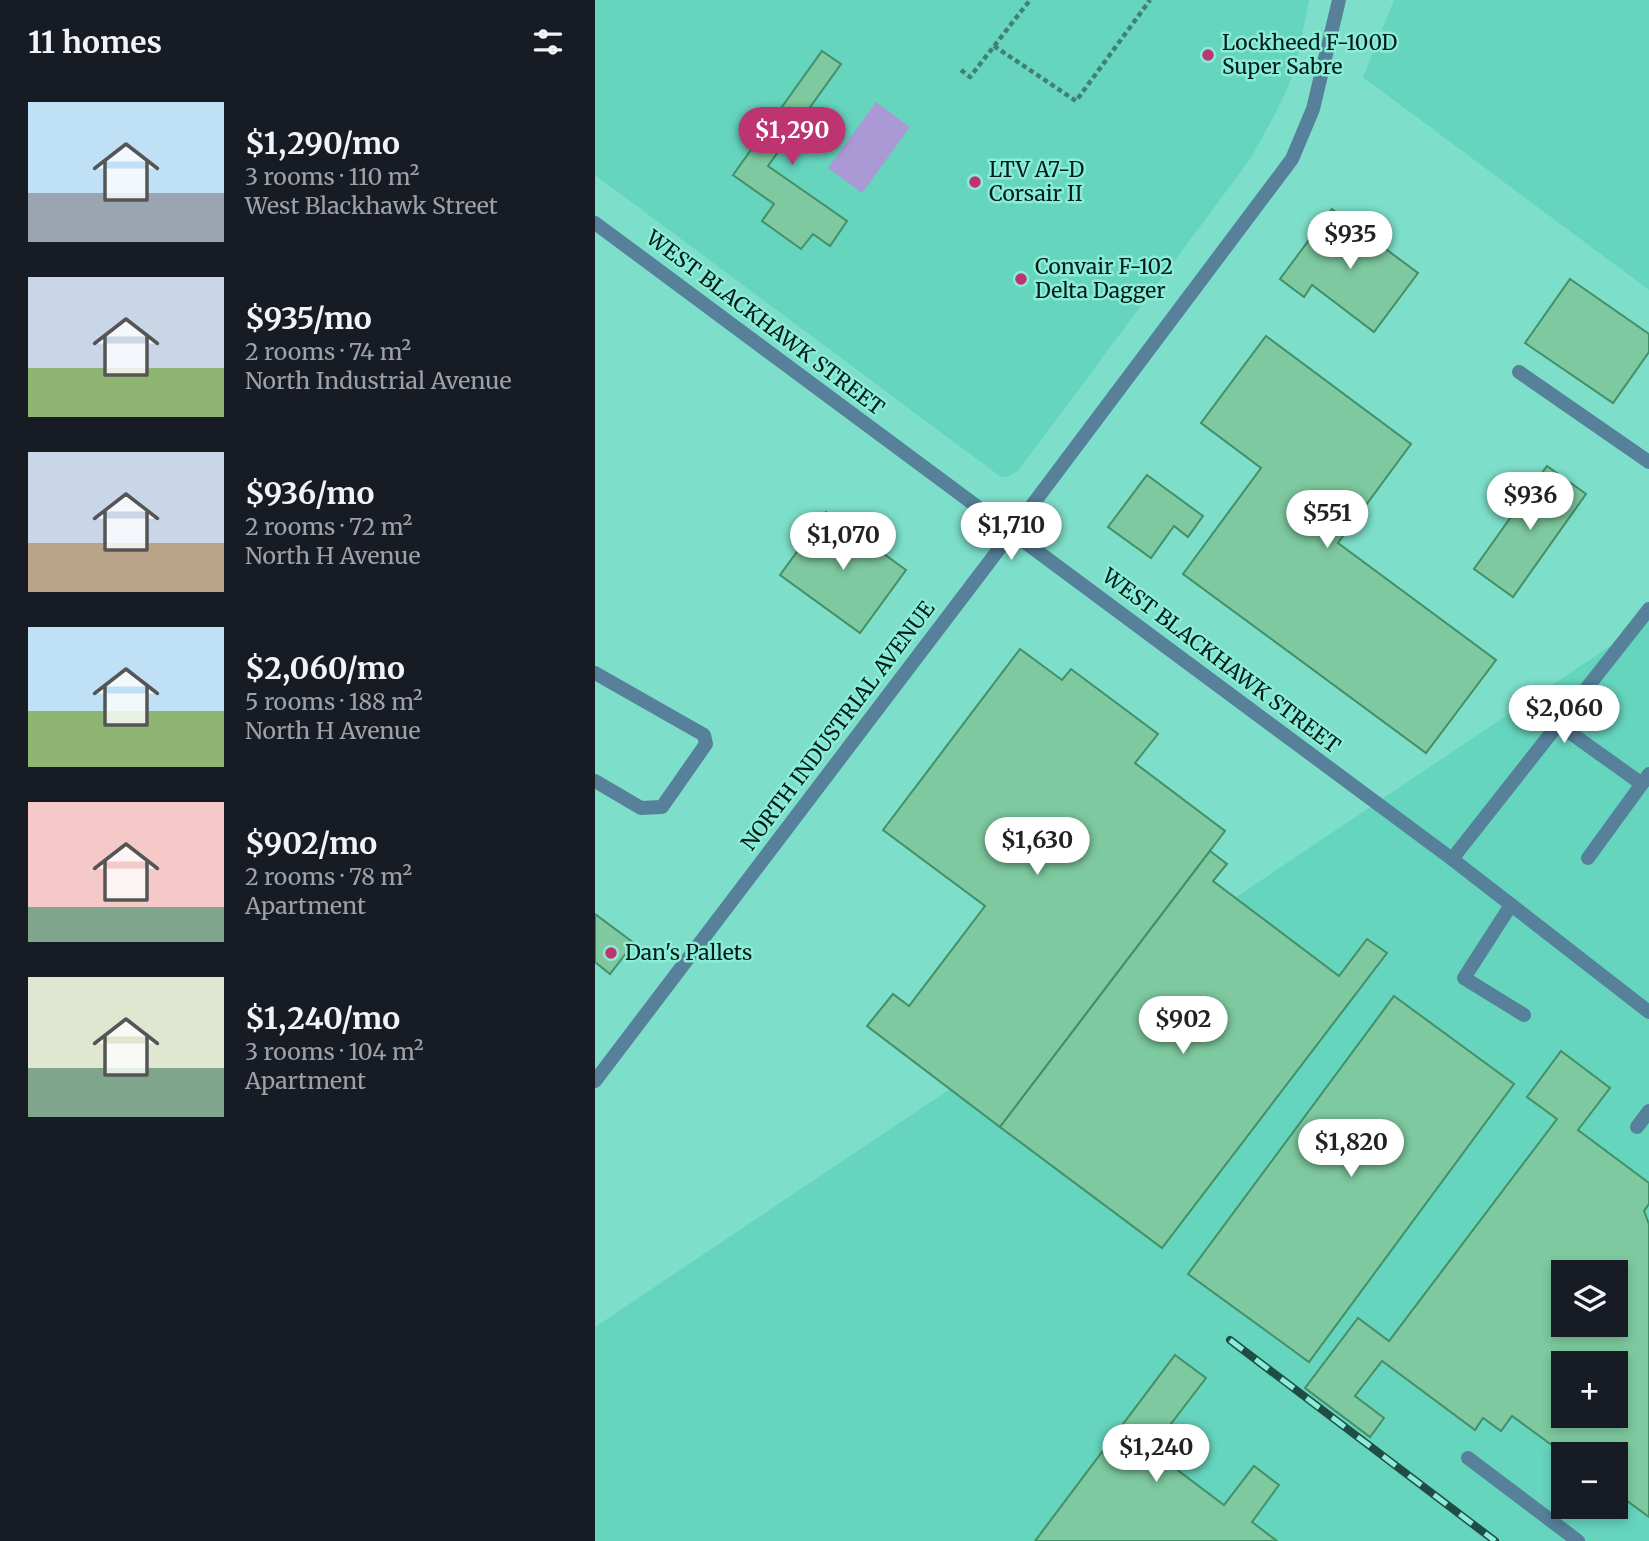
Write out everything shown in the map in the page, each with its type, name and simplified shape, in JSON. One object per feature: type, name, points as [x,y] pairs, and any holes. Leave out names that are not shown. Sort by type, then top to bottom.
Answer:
[{"type":"street","name":"NORTH INDUSTRIAL AVENUE","points":[[595,1081],[1292,159],[1313,109],[1339,0]]},
{"type":"street","name":"WEST BLACKHAWK STREET","points":[[595,223],[1452,859],[1649,1012]]},
{"type":"street","points":[[1518,372],[1649,462]]},
{"type":"street","points":[[1452,859],[1649,609]]},
{"type":"street","points":[[595,673],[704,735],[706,744],[662,807],[641,808],[595,781]]},
{"type":"street","points":[[1558,724],[1645,779],[1588,858]]},
{"type":"street","points":[[1511,905],[1464,978],[1524,1015]]},
{"type":"street","points":[[1637,1127],[1649,1111]]},
{"type":"street","points":[[1468,1458],[1579,1541]]},
{"type":"path","points":[[961,70],[970,77],[1030,0]]},
{"type":"path","points":[[994,46],[1076,101],[1150,0]]},
{"type":"shaded area","points":[[595,0],[1309,0],[1290,83],[1251,158],[1018,471],[1001,477],[595,175]]},
{"type":"shaded area","points":[[1394,0],[1649,0],[1649,290],[1363,77]]},
{"type":"shaded area","points":[[876,102],[910,127],[862,193],[828,168]]},
{"type":"shaded area","points":[[1649,620],[1649,1541],[595,1541],[595,1327]]},
{"type":"building","points":[[822,51],[841,64],[768,166],[847,221],[830,246],[813,234],[801,249],[762,221],[774,204],[733,175]]},
{"type":"building","points":[[1332,209],[1418,273],[1374,332],[1312,285],[1304,297],[1280,279]]},
{"type":"building","points":[[1570,279],[1649,334],[1649,352],[1613,403],[1525,343]]},
{"type":"building","points":[[1266,336],[1411,444],[1338,543],[1496,660],[1426,753],[1183,574],[1261,468],[1201,423]]},
{"type":"building","points":[[1547,466],[1586,494],[1513,597],[1474,569]]},
{"type":"building","points":[[1147,475],[1203,516],[1188,537],[1174,526],[1151,558],[1108,527]]},
{"type":"building","points":[[826,512],[906,570],[860,633],[780,575]]},
{"type":"building","points":[[1020,649],[1062,680],[1071,669],[1158,734],[1135,763],[1225,831],[1000,1127],[867,1026],[893,994],[909,1006],[985,906],[883,830]]},
{"type":"building","points":[[1210,851],[1227,864],[1213,881],[1339,976],[1367,939],[1387,953],[1162,1248],[1000,1127]]},
{"type":"building","name":"Dan's Pallets","points":[[595,914],[634,943],[610,974],[595,962]]},
{"type":"building","points":[[1394,996],[1514,1084],[1309,1362],[1188,1274]]},
{"type":"building","points":[[1561,1051],[1610,1088],[1578,1130],[1649,1183],[1649,1204],[1644,1211],[1649,1224],[1649,1517],[1628,1502],[1628,1442],[1551,1442],[1551,1444],[1512,1416],[1501,1431],[1483,1418],[1475,1430],[1382,1361],[1355,1396],[1384,1418],[1370,1437],[1305,1388],[1358,1318],[1389,1341],[1557,1119],[1527,1097]]},
{"type":"building","points":[[1175,1355],[1206,1378],[1151,1450],[1224,1505],[1254,1466],[1279,1485],[1252,1522],[1277,1541],[1035,1541]]},
{"type":"railway","points":[[1230,1340],[1495,1541]]},
{"type":"place","name":"Lockheed F-100D Super Sabre","points":[[1208,55]]},
{"type":"place","name":"LTV A7-D Corsair II","points":[[975,182]]},
{"type":"place","name":"Convair F-102 Delta Dagger","points":[[1021,279]]},
{"type":"place","name":"Dan's Pallets","points":[[611,953]]}]
